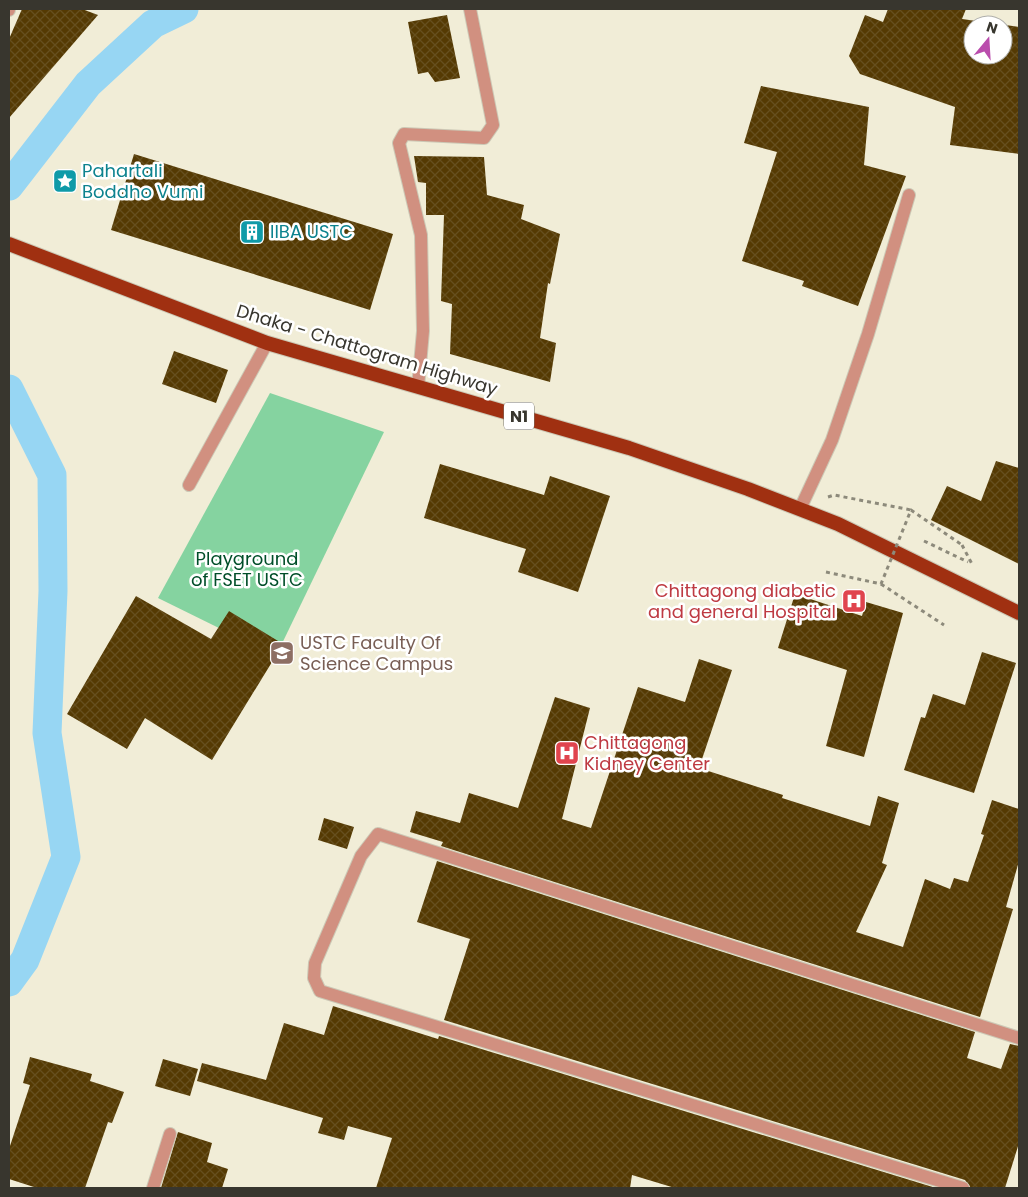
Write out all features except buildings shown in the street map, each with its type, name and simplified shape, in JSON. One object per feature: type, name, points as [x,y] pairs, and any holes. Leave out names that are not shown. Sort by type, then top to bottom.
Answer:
[{"type":"highway","name":"Dhaka - Chattogram Highway","points":[[9,244],[267,343],[629,448],[748,488],[838,524],[1019,613]]},
{"type":"street","points":[[418,387],[423,331],[421,235],[399,143],[404,134],[484,138],[493,126],[470,9]]},
{"type":"street","points":[[800,509],[832,440],[868,334],[909,195]]},
{"type":"street","points":[[189,485],[267,343]]},
{"type":"street","points":[[963,1188],[320,991],[314,978],[315,962],[362,856],[378,834],[1019,1038]]},
{"type":"street","points":[[153,1188],[170,1134]]},
{"type":"path","points":[[834,495],[911,510],[962,546],[972,564]]},
{"type":"path","points":[[881,584],[911,510]]},
{"type":"path","points":[[826,572],[881,584],[944,625]]},
{"type":"green space","name":"Playground of FSET USTC","points":[[270,393],[384,432],[276,656],[158,598]]},
{"type":"waterway","points":[[9,186],[88,84],[153,24],[184,9]]},
{"type":"waterway","points":[[9,389],[52,475],[53,591],[47,733],[66,857],[25,960],[9,982]]},
{"type":"place","name":"Pahartali Boddho Vumi","points":[[65,181]]},
{"type":"place","name":"IIBA USTC","points":[[252,232]]},
{"type":"place","name":"Chittagong diabetic and general Hospital","points":[[854,601]]},
{"type":"place","name":"USTC Faculty Of Science Campus","points":[[282,653]]},
{"type":"place","name":"Chittagong Kidney Center","points":[[567,753]]}]
